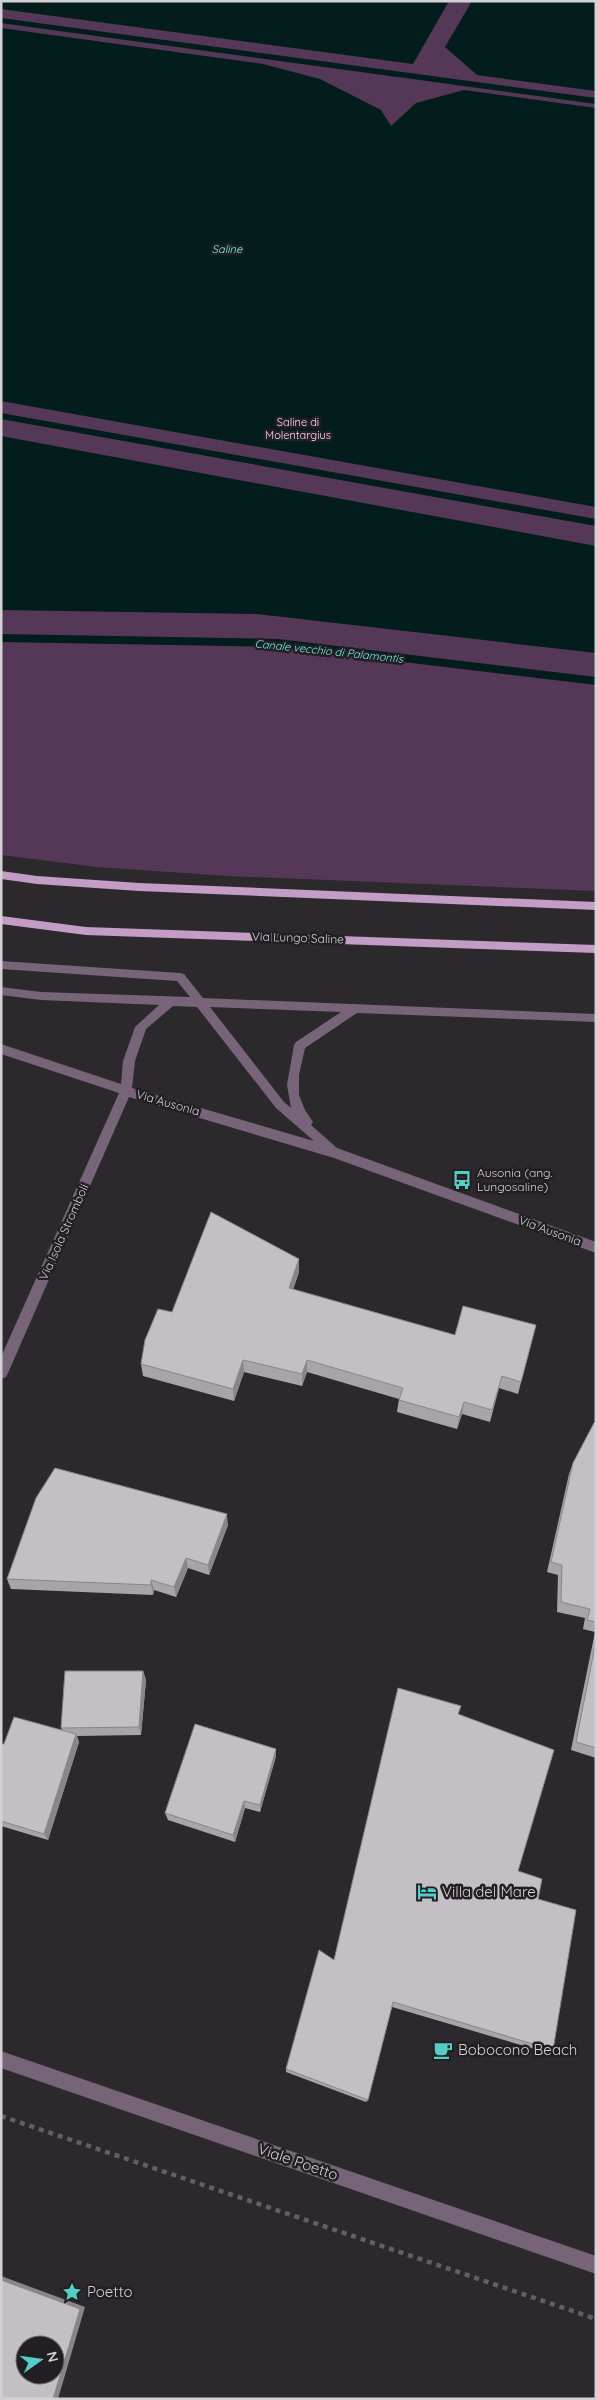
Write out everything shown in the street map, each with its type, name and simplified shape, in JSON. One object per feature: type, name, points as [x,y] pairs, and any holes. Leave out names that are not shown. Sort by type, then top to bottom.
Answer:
[{"type":"main road","points":[[1,875],[37,880],[139,887],[596,906]]},
{"type":"main road","name":"Via Lungo Saline","points":[[1,920],[86,931],[596,949]]},
{"type":"street","points":[[1,965],[180,977],[280,1105],[336,1153]]},
{"type":"street","points":[[1,991],[41,996],[596,1018]]},
{"type":"street","name":"Via Isola Stromboli","points":[[1,1373],[126,1091],[129,1060],[141,1027],[171,1001]]},
{"type":"street","name":"Via Ausonia","points":[[336,1153],[298,1113],[291,1079],[300,1045],[356,1008]]},
{"type":"street","name":"Via Ausonia","points":[[1,1049],[126,1091],[336,1153],[596,1248]]},
{"type":"street","name":"Viale Poetto","points":[[1,2058],[596,2265]]},
{"type":"path","points":[[1,2116],[596,2319]]},
{"type":"green space","name":"Saline di Molentargius","points":[[1,1],[596,1],[596,891],[228,876],[97,867],[1,855]]},
{"type":"water","points":[[1,1],[449,1],[413,64],[1,9]]},
{"type":"water","points":[[472,1],[596,1],[596,91],[477,75],[445,47]]},
{"type":"water","name":"Saline","points":[[1,28],[263,64],[320,79],[381,110],[391,126],[416,103],[464,90],[596,108],[596,507],[1,401]]},
{"type":"water","points":[[1,436],[596,546],[596,653],[257,614],[1,610]]},
{"type":"building","points":[[211,1212],[299,1259],[289,1288],[455,1335],[463,1306],[536,1325],[521,1382],[502,1376],[492,1410],[464,1402],[459,1417],[399,1400],[403,1388],[307,1360],[302,1374],[243,1360],[233,1389],[141,1364],[145,1340],[158,1309],[172,1312]]},
{"type":"building","points":[[596,1422],[596,1622],[587,1620],[590,1609],[561,1602],[562,1565],[551,1562],[573,1463]]},
{"type":"building","points":[[55,1468],[227,1514],[208,1565],[186,1558],[174,1587],[151,1580],[151,1585],[7,1579],[36,1498]]},
{"type":"building","points":[[596,1641],[596,1748],[576,1742]]},
{"type":"building","points":[[65,1671],[143,1671],[139,1727],[61,1728]]},
{"type":"building","points":[[398,1688],[461,1706],[458,1714],[554,1750],[518,1871],[542,1879],[538,1899],[576,1910],[553,2050],[393,2002],[368,2100],[286,2069],[319,1950],[334,1960]]},
{"type":"building","points":[[14,1717],[76,1734],[44,1834],[1,1821],[1,1745],[4,1744]]},
{"type":"building","points":[[195,1724],[276,1749],[260,1805],[244,1801],[233,1835],[165,1813]]},
{"type":"building","points":[[1,2280],[80,2309],[65,2359],[65,2335],[15,2335],[15,2385],[57,2385],[53,2399],[1,2399]]},
{"type":"waterway","points":[[1,20],[596,101]]},
{"type":"waterway","points":[[1,416],[596,523]]},
{"type":"waterway","name":"Canale vecchio di Palamontis","points":[[1,638],[278,643],[596,681]]},
{"type":"place","name":"Ausonia (ang. Lungosaline)","points":[[462,1180]]},
{"type":"place","name":"Villa del Mare","points":[[427,1892]]},
{"type":"place","name":"Bobocono Beach","points":[[443,2050]]},
{"type":"place","name":"Poetto","points":[[72,2292]]}]
